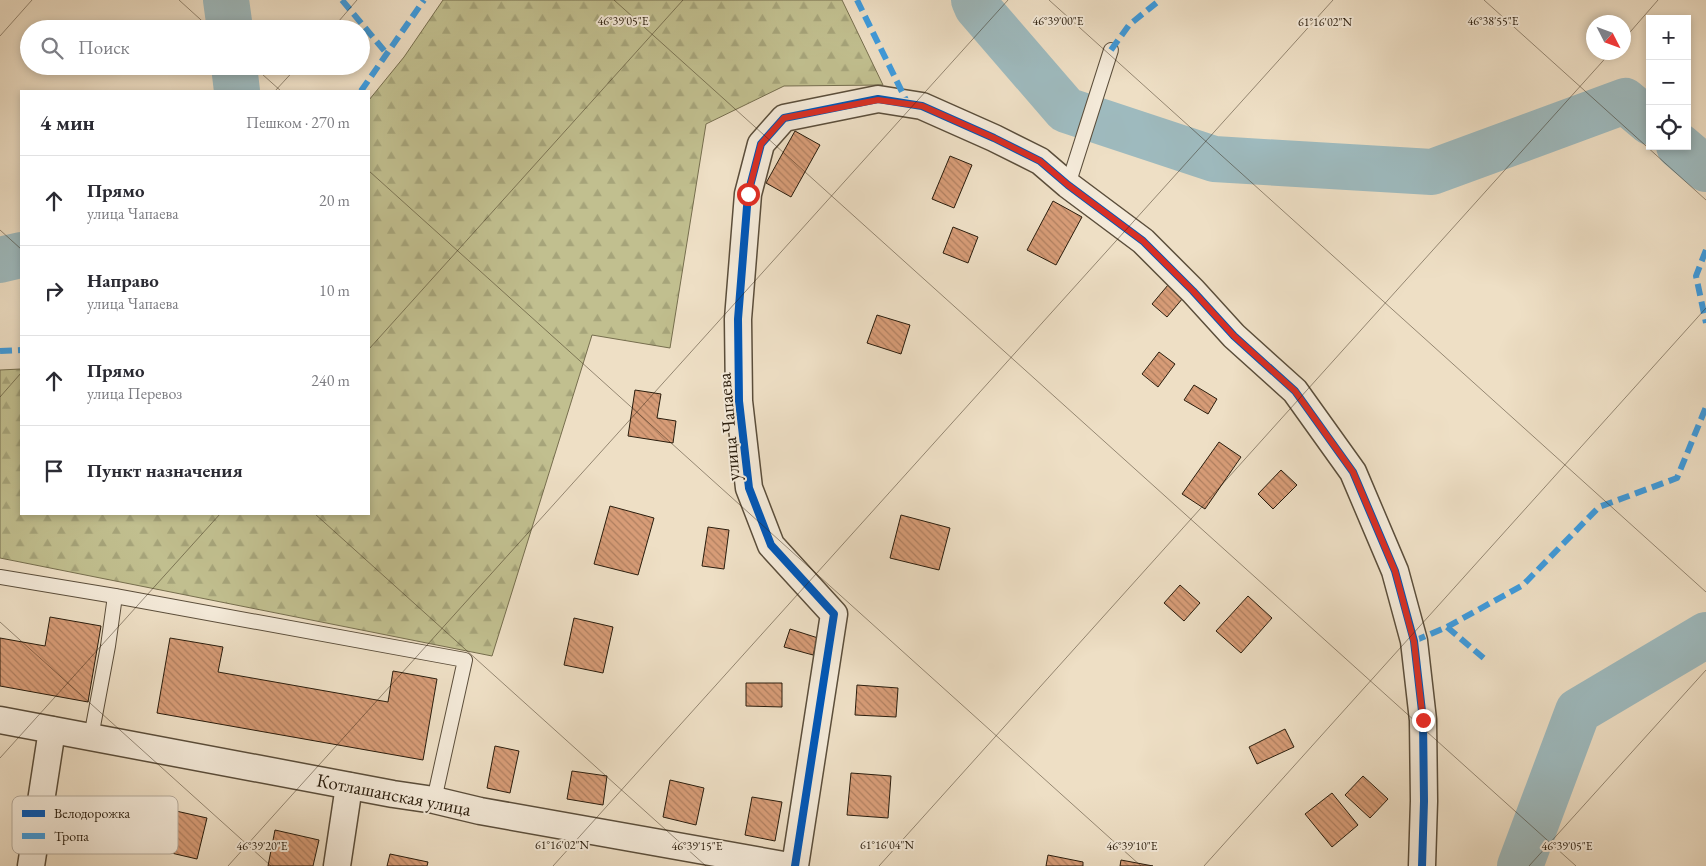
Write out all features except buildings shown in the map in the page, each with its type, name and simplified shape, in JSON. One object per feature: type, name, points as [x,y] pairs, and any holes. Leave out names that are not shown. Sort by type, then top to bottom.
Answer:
[{"type":"street","name":"улица Чапаева","points":[[795,866],[834,614],[771,545],[749,488],[739,401],[738,318],[748,194],[761,144],[784,118],[817,110],[878,100],[922,106],[1072,174]]},
{"type":"street","points":[[1072,174],[1193,291],[1234,336],[1295,391],[1353,472],[1395,571],[1414,642],[1423,720],[1424,801],[1422,866]]},
{"type":"street","name":"Котлашанская улица","points":[[0,720],[349,786],[434,800],[480,811],[789,866]]},
{"type":"street","points":[[41,796],[52,730]]},
{"type":"street","points":[[337,866],[349,786]]},
{"type":"lane","points":[[1072,174],[1111,50]]},
{"type":"lane","points":[[0,577],[115,596],[465,660],[434,800]]},
{"type":"lane","points":[[91,737],[115,596]]},
{"type":"green space","points":[[443,0],[842,0],[883,85],[784,86],[706,124],[670,348],[592,335],[492,656],[0,558],[0,370],[20,369],[20,515],[370,515],[370,99],[404,57]]},
{"type":"waterway","points":[[226,0],[229,20]]},
{"type":"waterway","points":[[974,0],[977,7],[1066,110],[1214,159],[1432,172],[1625,101],[1646,119]]},
{"type":"waterway","points":[[235,75],[237,90]]},
{"type":"waterway","points":[[1684,150],[1706,169]]},
{"type":"waterway","points":[[0,260],[20,255]]},
{"type":"waterway","points":[[1520,866],[1578,711],[1706,635]]},
{"type":"marked path","points":[[342,0],[359,20]]},
{"type":"marked path","points":[[362,90],[424,0]]},
{"type":"marked path","points":[[857,0],[908,104]]},
{"type":"marked path","points":[[1111,50],[1129,25],[1160,0]]},
{"type":"marked path","points":[[370,34],[387,54]]},
{"type":"marked path","points":[[1706,250],[1696,276],[1706,323]]},
{"type":"marked path","points":[[0,351],[20,350]]},
{"type":"marked path","points":[[1414,641],[1447,627],[1523,585],[1599,507],[1677,478],[1706,407]]},
{"type":"marked path","points":[[1447,627],[1487,661]]},
{"type":"cycle path","points":[[795,866],[834,614],[771,545],[749,488],[739,401],[738,319],[748,194],[761,144],[784,118],[878,99],[922,106],[1040,161],[1068,185],[1143,241],[1193,291],[1234,336],[1295,391],[1353,472],[1395,571],[1414,641],[1423,720],[1424,801],[1422,866]]},
{"type":"route","points":[[748,194],[761,144],[784,118],[817,110],[878,100],[922,106],[1040,161],[1068,185],[1143,241],[1193,291],[1234,336],[1295,391],[1353,472],[1395,571],[1414,642],[1423,720]]}]
